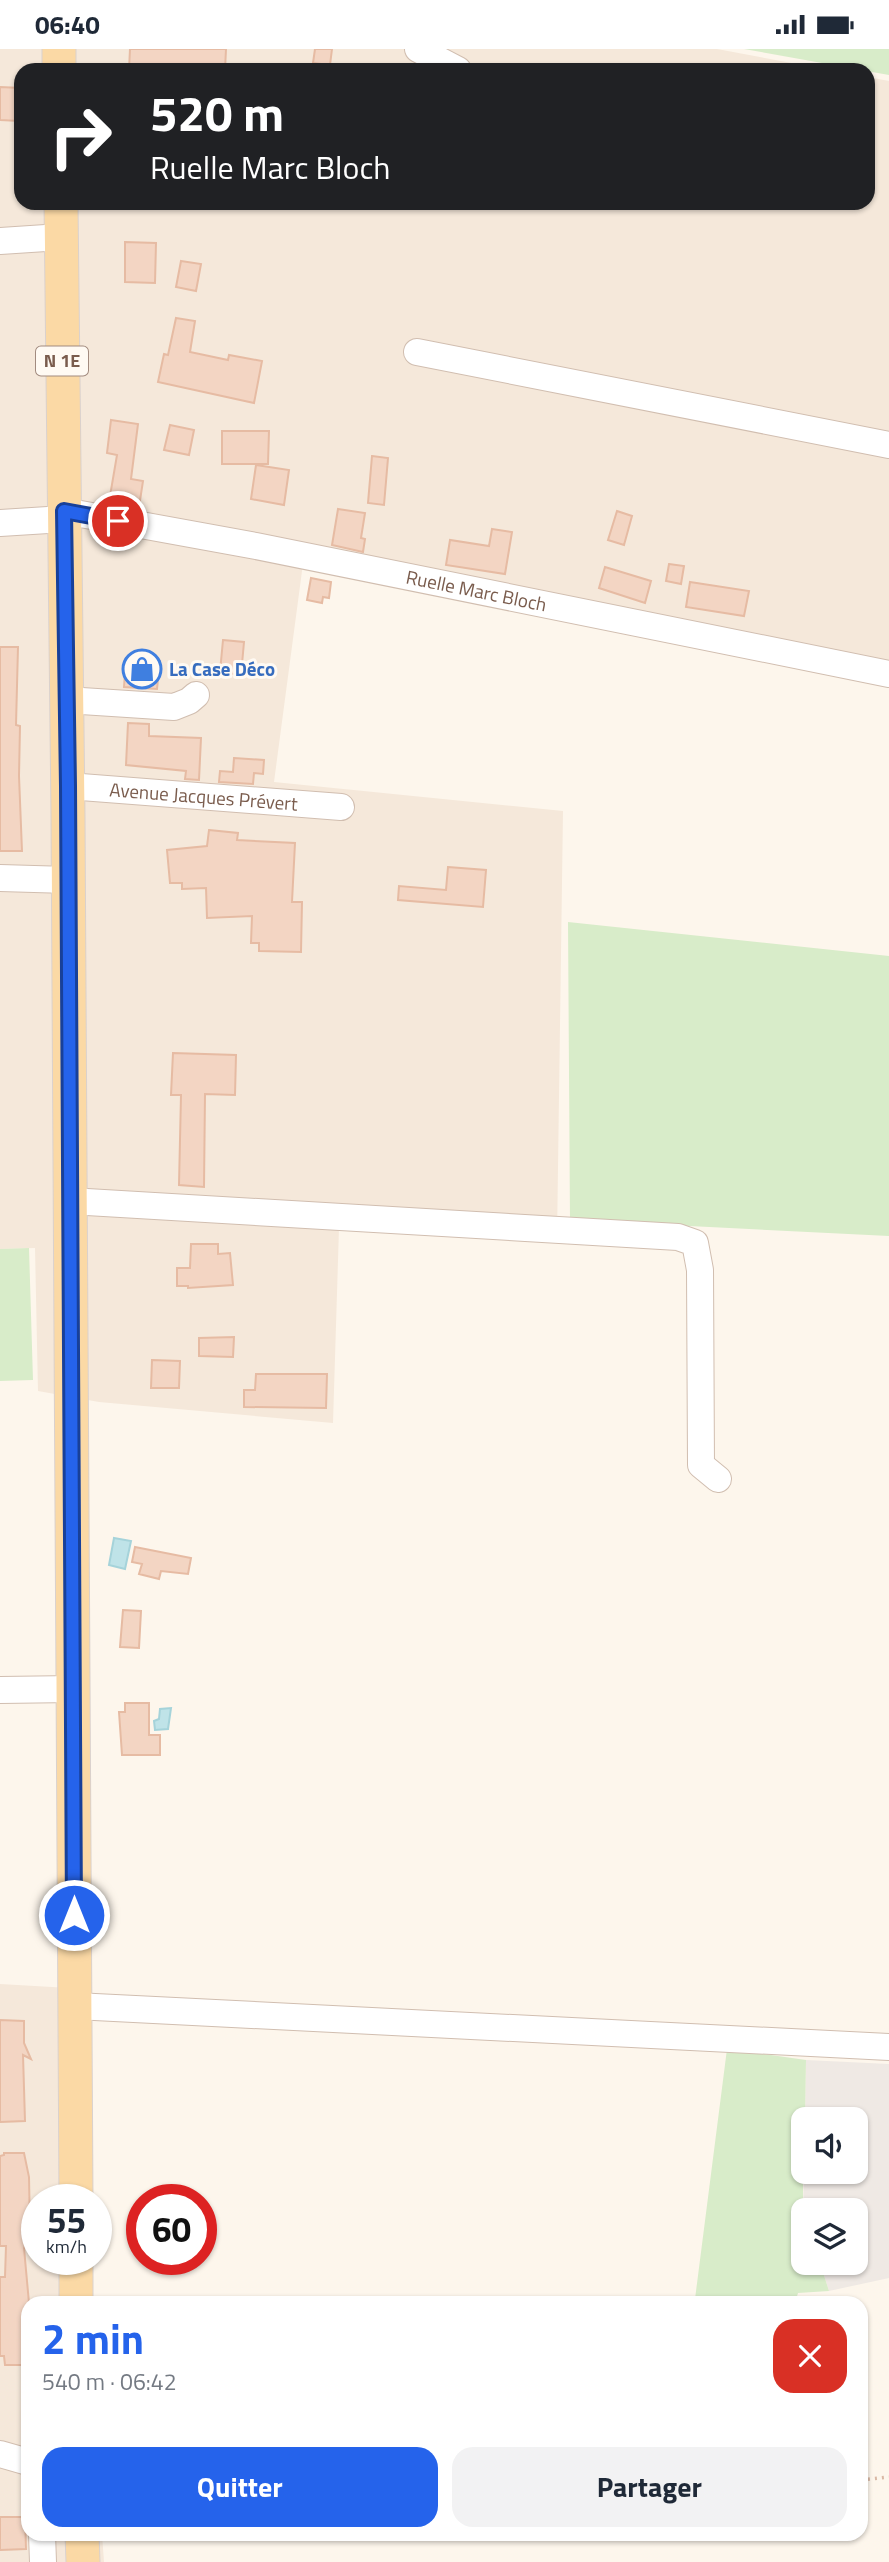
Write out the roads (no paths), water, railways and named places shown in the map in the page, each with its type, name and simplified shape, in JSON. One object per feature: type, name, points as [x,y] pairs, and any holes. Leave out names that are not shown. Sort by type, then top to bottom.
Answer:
[{"type":"main road","name":"N 1E","points":[[61,210],[68,786],[76,2184]]},
{"type":"main road","points":[[76,2275],[76,2296]]},
{"type":"main road","points":[[80,2541],[81,2562]]},
{"type":"street","points":[[418,49],[444,63]]},
{"type":"street","points":[[0,241],[61,237]]},
{"type":"street","points":[[418,352],[889,445]]},
{"type":"street","name":"Ruelle Marc Bloch","points":[[0,523],[64,515],[256,546],[889,674]]},
{"type":"street","points":[[67,707],[174,707],[189,701],[196,707]]},
{"type":"street","name":"Avenue Jacques Prévert","points":[[68,786],[341,807]]},
{"type":"street","points":[[0,878],[68,880]]},
{"type":"street","points":[[71,1201],[678,1237],[695,1243],[700,1270],[701,1465],[718,1479]]},
{"type":"street","points":[[0,1690],[74,1689]]},
{"type":"street","points":[[75,2006],[889,2047]]},
{"type":"street","points":[[0,2454],[21,2460]]},
{"type":"street","points":[[42,2541],[43,2562]]},
{"type":"water","points":[[114,1538],[131,1541],[125,1569],[109,1565]]},
{"type":"water","points":[[171,1708],[168,1729],[155,1730],[154,1721],[159,1719],[160,1709]]},
{"type":"place","name":"La Case Déco","points":[[142,669]]}]
